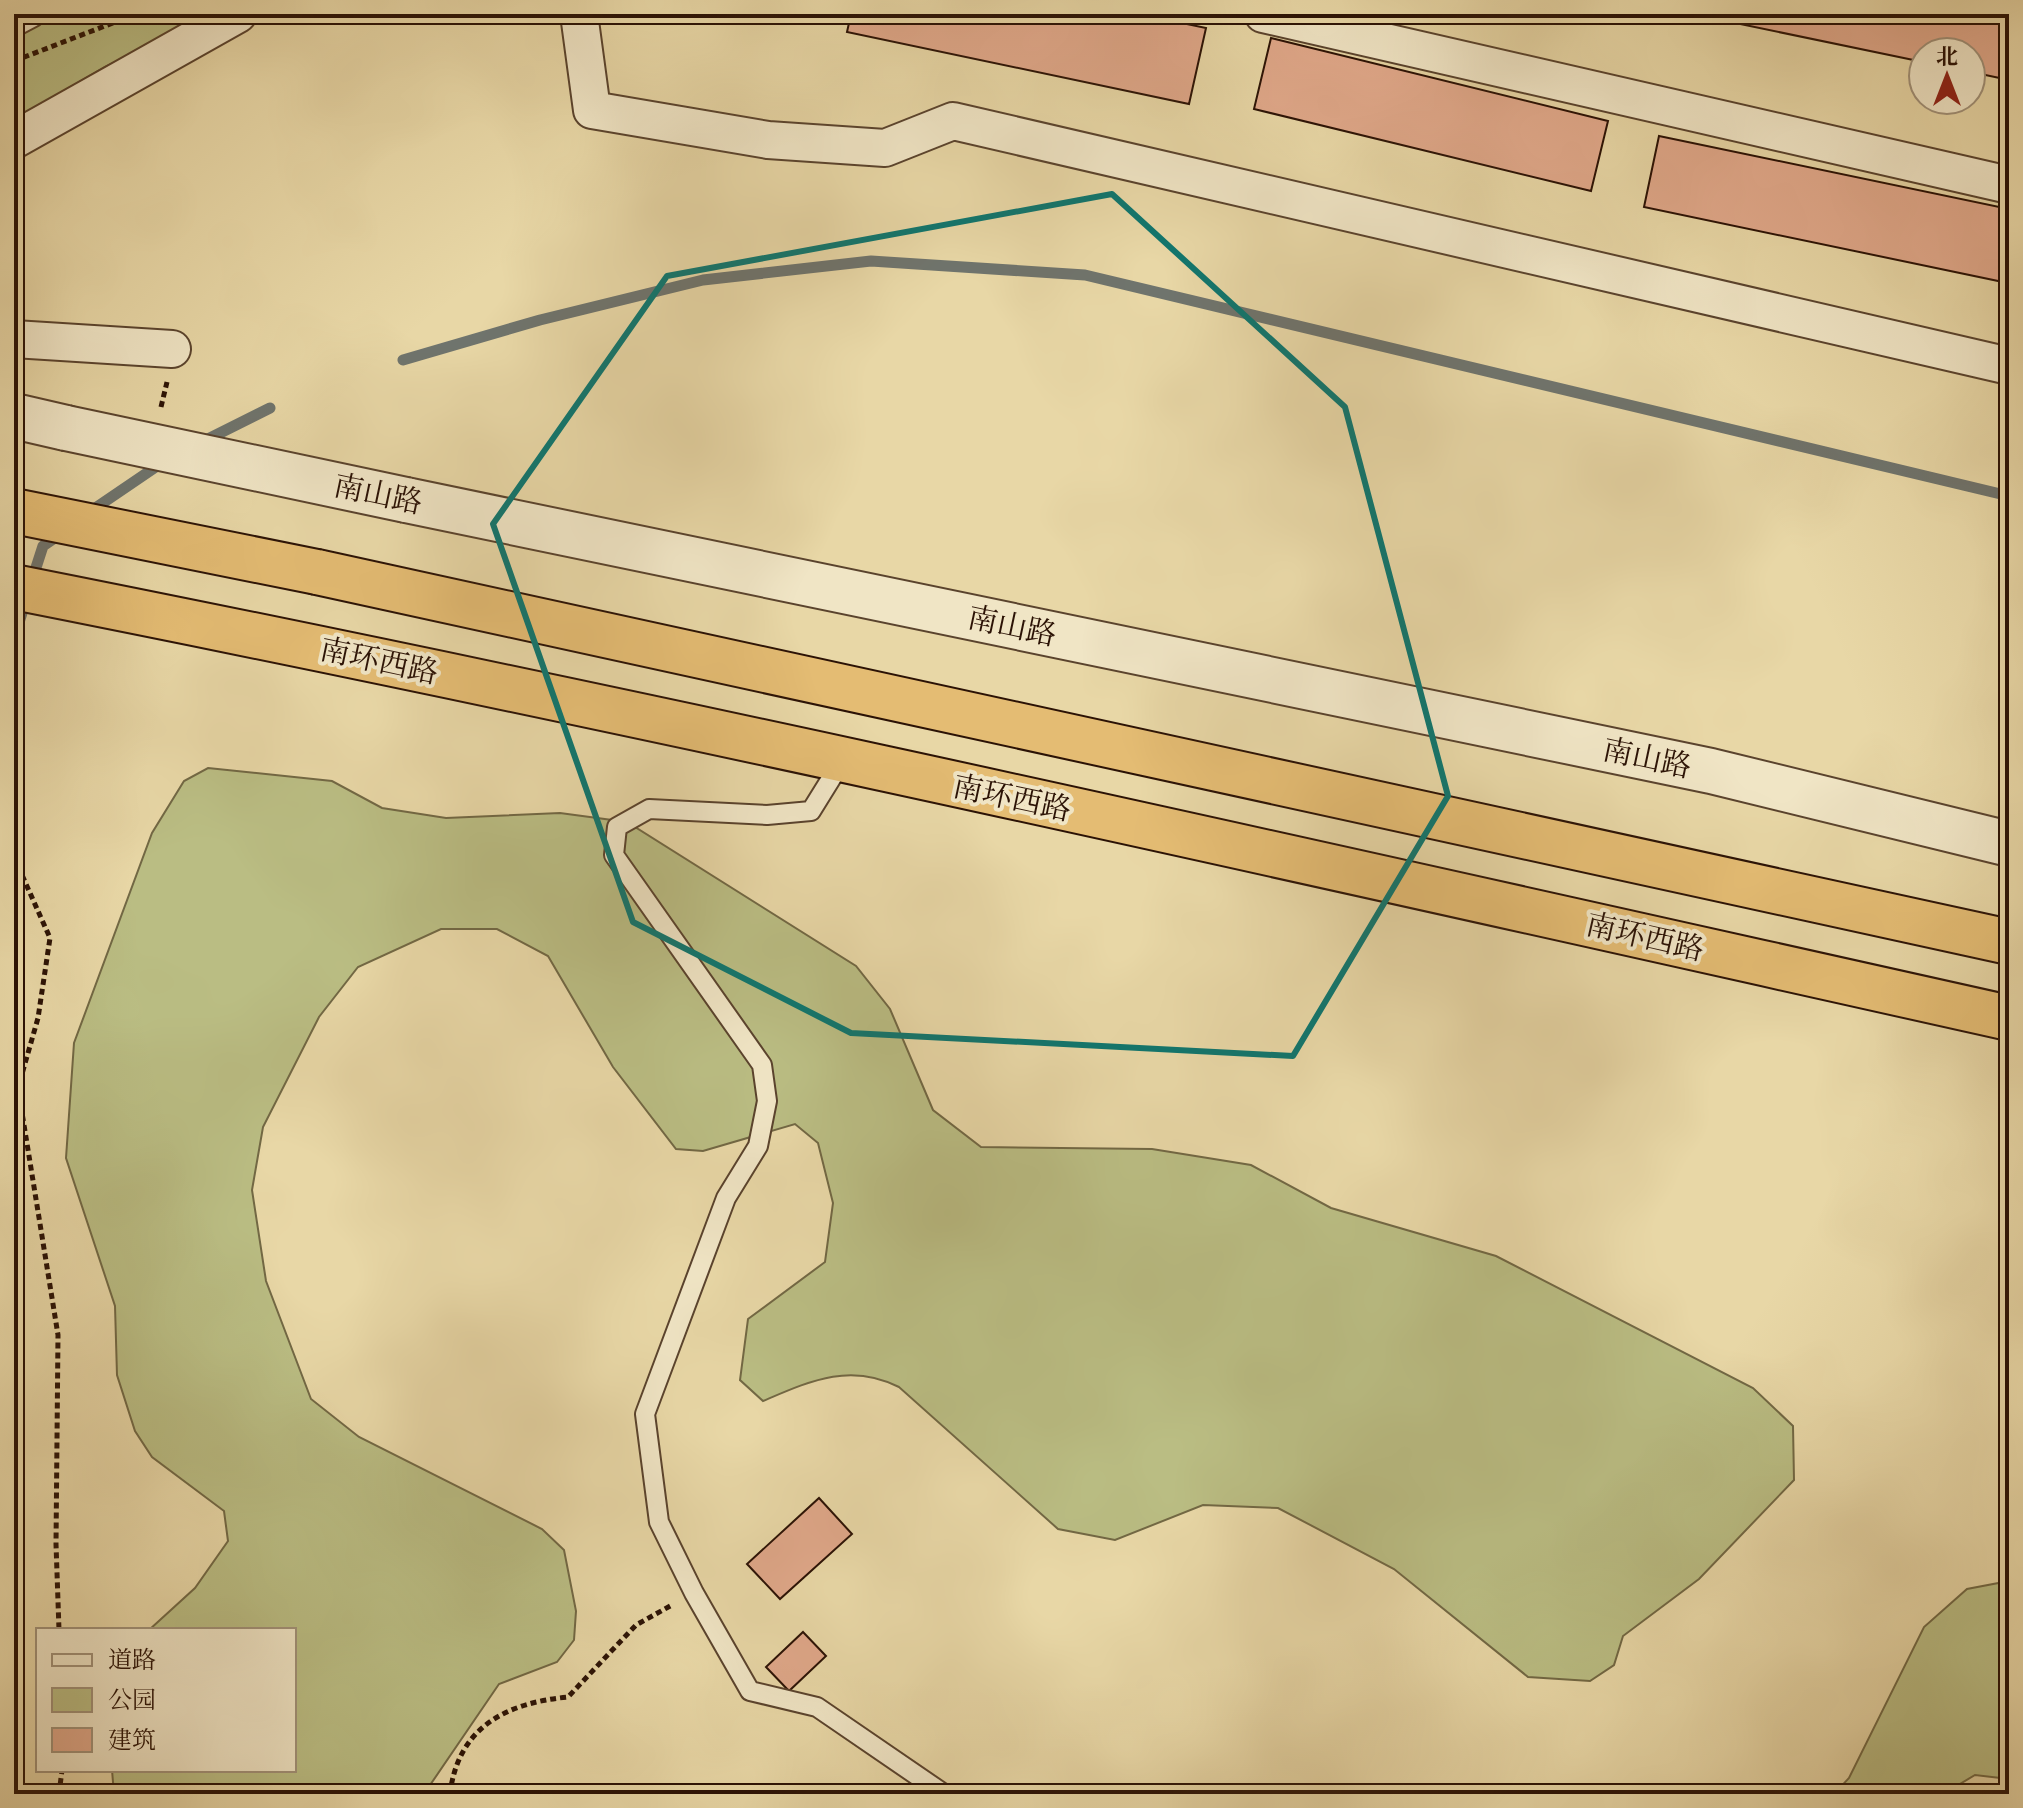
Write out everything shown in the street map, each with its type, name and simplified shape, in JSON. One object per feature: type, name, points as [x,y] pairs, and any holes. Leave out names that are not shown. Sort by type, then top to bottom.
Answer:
[{"type":"highway","points":[[14,511],[317,572],[2009,942]]},
{"type":"highway","name":"南环西路","points":[[14,587],[285,640],[2009,1018]]},
{"type":"street","points":[[14,23],[31,14]]},
{"type":"street","points":[[14,140],[238,14]]},
{"type":"street","points":[[579,14],[592,110],[768,140],[885,148],[953,121],[2009,366]]},
{"type":"street","points":[[1263,14],[2009,185]]},
{"type":"street","points":[[14,339],[172,349]]},
{"type":"street","name":"南山路","points":[[14,416],[1711,771],[2009,844]]},
{"type":"lane","points":[[842,761],[811,811],[767,815],[649,809],[617,827],[614,855],[762,1065],[767,1101],[758,1146],[726,1198],[645,1414],[659,1522],[694,1593],[750,1691],[817,1707],[944,1794]]},
{"type":"path","points":[[14,61],[136,14]]},
{"type":"path","points":[[14,857],[50,938],[38,1018],[18,1088],[58,1335],[56,1544],[59,1628]]},
{"type":"path","points":[[450,1794],[453,1766],[483,1724],[528,1701],[568,1697],[636,1625],[694,1593]]},
{"type":"path","points":[[59,1794],[62,1772]]},
{"type":"highlighted area","points":[[1112,194],[1345,407],[1448,796],[1293,1056],[851,1033],[633,922],[493,524],[667,276]]},
{"type":"green space","points":[[14,14],[213,14],[105,67],[14,120]]},
{"type":"green space","points":[[208,768],[332,781],[382,808],[446,818],[560,813],[627,822],[856,966],[890,1009],[933,1110],[981,1147],[1152,1149],[1251,1165],[1331,1208],[1496,1256],[1753,1388],[1793,1426],[1794,1480],[1699,1579],[1623,1636],[1614,1665],[1590,1681],[1528,1677],[1394,1569],[1278,1508],[1203,1505],[1115,1540],[1058,1529],[899,1387],[864,1376],[847,1375],[814,1381],[763,1401],[740,1380],[748,1319],[825,1262],[833,1203],[818,1143],[795,1124],[703,1151],[676,1149],[613,1067],[548,956],[497,929],[441,929],[358,967],[319,1017],[263,1127],[252,1190],[266,1281],[311,1399],[359,1437],[542,1529],[564,1550],[576,1611],[574,1640],[557,1662],[499,1684],[426,1791],[428,1794],[114,1794],[112,1772],[296,1772],[296,1628],[151,1628],[195,1588],[228,1541],[224,1511],[152,1457],[135,1431],[117,1375],[115,1306],[66,1158],[74,1043],[152,833],[184,781]]},
{"type":"green space","points":[[2009,1581],[2009,1779],[1975,1775],[1943,1794],[1834,1794],[1849,1778],[1924,1627],[1967,1589]]},
{"type":"building","points":[[851,14],[1139,14],[1206,28],[1189,104],[847,32]]},
{"type":"building","points":[[1692,14],[2009,14],[2009,80],[1987,75],[1987,36],[1907,36],[1907,59]]},
{"type":"building","points":[[1271,38],[1608,121],[1591,191],[1254,109]]},
{"type":"building","points":[[1659,136],[2009,209],[2009,252],[2003,282],[1644,207]]},
{"type":"building","points":[[819,1498],[852,1534],[780,1599],[747,1564]]},
{"type":"building","points":[[803,1632],[826,1656],[789,1691],[766,1667]]},
{"type":"waterway","points":[[403,360],[540,320],[703,280],[871,261],[1085,275],[2009,496]]},
{"type":"waterway","points":[[200,443],[270,408]]},
{"type":"waterway","points":[[88,513],[163,462]]},
{"type":"waterway","points":[[32,580],[43,546],[62,533]]},
{"type":"waterway","points":[[14,638],[27,597]]}]
